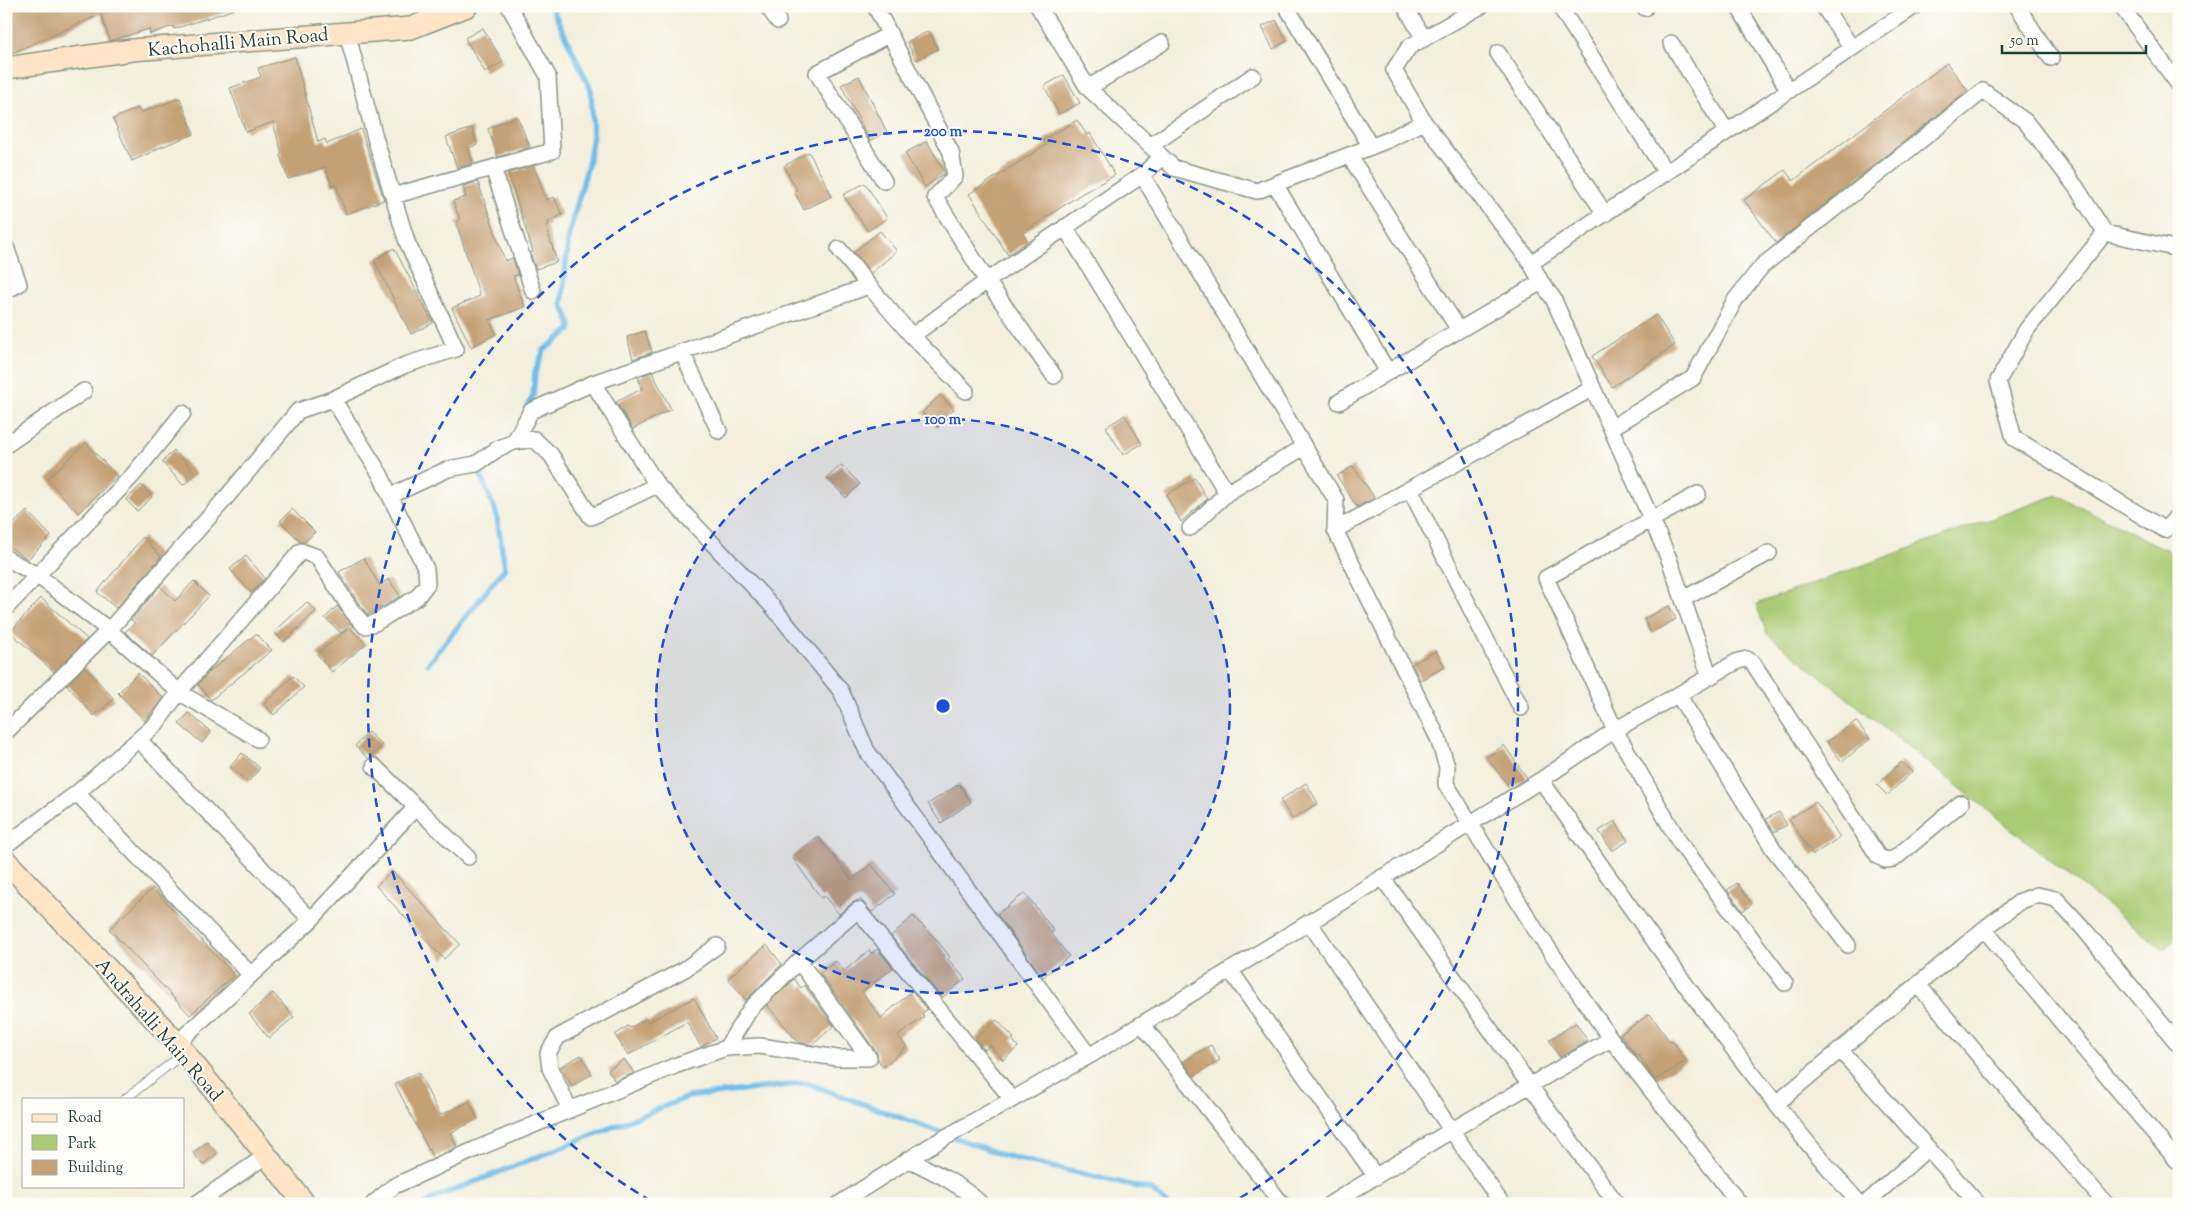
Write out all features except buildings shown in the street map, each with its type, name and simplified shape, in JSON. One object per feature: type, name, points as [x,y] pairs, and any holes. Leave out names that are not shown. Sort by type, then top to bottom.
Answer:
[{"type":"street","name":"Kachohalli Main Road","points":[[8,64],[132,50],[411,28],[466,6]]},
{"type":"street","points":[[393,196],[552,151],[548,76],[510,6]]},
{"type":"street","points":[[767,6],[778,21]]},
{"type":"street","points":[[875,6],[888,35],[951,152],[955,176],[936,197],[987,281],[1054,376]]},
{"type":"street","points":[[1038,6],[1088,88],[1174,168],[1257,191],[1371,147],[1424,122]]},
{"type":"street","points":[[1286,6],[1371,147]]},
{"type":"street","points":[[1405,6],[1424,39]]},
{"type":"street","points":[[1481,6],[1409,47],[1394,70],[1424,122],[1531,264],[1553,298],[1669,559],[1710,677]]},
{"type":"street","points":[[1823,6],[1852,48]]},
{"type":"street","points":[[2017,6],[2051,58]]},
{"type":"street","points":[[1531,264],[1911,7]]},
{"type":"street","points":[[2122,7],[2179,85]]},
{"type":"street","points":[[1738,8],[1789,91]]},
{"type":"street","points":[[1563,12],[1666,173]]},
{"type":"street","points":[[6,732],[109,630],[225,499],[298,410],[333,399],[405,365],[456,349],[407,242],[347,33]]},
{"type":"street","points":[[884,181],[817,73],[888,35]]},
{"type":"street","points":[[1088,88],[1162,43]]},
{"type":"street","points":[[1671,43],[1728,132]]},
{"type":"street","points":[[1498,53],[1605,214]]},
{"type":"street","points":[[1150,146],[1253,76]]},
{"type":"street","points":[[1611,428],[1693,378],[1735,300],[1762,266],[1983,91],[2025,121],[2076,186],[2105,234],[2179,249]]},
{"type":"street","points":[[1349,155],[1459,330]]},
{"type":"street","points":[[912,336],[987,281],[1142,175],[1162,157]]},
{"type":"street","points":[[493,168],[533,291]]},
{"type":"street","points":[[1142,175],[1336,500],[1335,530],[1438,738],[1447,767],[1446,784],[1535,929],[1611,1039],[1740,1204]]},
{"type":"street","points":[[1275,184],[1388,372]]},
{"type":"street","points":[[1065,227],[1227,493]]},
{"type":"street","points":[[2105,234],[2027,329],[1998,381],[2014,438],[2165,530],[2179,514]]},
{"type":"street","points":[[6,247],[19,284],[6,291]]},
{"type":"street","points":[[839,248],[912,336],[966,391]]},
{"type":"street","points":[[1339,402],[1541,282]]},
{"type":"street","points":[[514,442],[531,411],[593,383],[869,286]]},
{"type":"street","points":[[682,352],[719,431]]},
{"type":"street","points":[[593,383],[657,485],[772,606],[841,690],[867,751],[1089,1056]]},
{"type":"street","points":[[1335,530],[1593,388]]},
{"type":"street","points":[[6,445],[84,391]]},
{"type":"street","points":[[6,846],[77,793],[156,724],[179,692],[301,551],[317,557],[352,611],[365,626],[375,623],[417,597],[426,584],[426,569],[380,474],[333,399]]},
{"type":"street","points":[[6,608],[133,475],[183,413]]},
{"type":"street","points":[[390,496],[448,469],[476,464],[499,448],[514,442],[534,439],[551,455],[591,517],[657,485]]},
{"type":"street","points":[[1190,528],[1227,493],[1304,447]]},
{"type":"street","points":[[1410,489],[1521,708]]},
{"type":"street","points":[[1698,494],[1546,578],[1615,730],[1680,843],[1785,983]]},
{"type":"street","points":[[1683,599],[1769,553]]},
{"type":"street","points":[[6,558],[37,575],[109,630],[179,692],[258,739]]},
{"type":"street","points":[[839,1204],[908,1159],[1089,1056],[1470,824],[1541,780],[1615,730],[1679,696],[1738,661],[1747,659],[1753,663],[1878,856],[1886,860],[1894,859],[1961,803]]},
{"type":"street","points":[[1679,696],[1774,850],[1848,945]]},
{"type":"street","points":[[139,740],[312,920]]},
{"type":"street","points":[[374,766],[468,857]]},
{"type":"street","points":[[1541,780],[1641,922],[1776,1104],[1855,1202],[1928,1148]]},
{"type":"street","points":[[77,793],[251,976]]},
{"type":"street","points":[[180,1048],[251,976],[312,920],[416,807]]},
{"type":"street","name":"Andrahalli Main Road","points":[[6,861],[180,1048],[305,1204]]},
{"type":"street","points":[[1382,877],[1530,1087],[1617,1204]]},
{"type":"street","points":[[1776,1104],[1919,986],[1984,928],[2021,901],[2037,895],[2056,898],[2179,1045]]},
{"type":"street","points":[[726,1048],[751,1008],[799,961],[858,910],[1012,1099]]},
{"type":"street","points":[[1308,922],[1502,1204]]},
{"type":"street","points":[[1984,928],[2179,1163]]},
{"type":"street","points":[[570,1110],[550,1068],[548,1053],[558,1037],[685,969],[717,946]]},
{"type":"street","points":[[373,1204],[394,1186],[476,1149],[677,1065],[726,1048],[760,1046],[837,1058],[869,1058],[799,961]]},
{"type":"street","points":[[1230,970],[1376,1177]]},
{"type":"street","points":[[1919,986],[2106,1204]]},
{"type":"street","points":[[1142,1024],[1282,1204]]},
{"type":"street","points":[[1330,1204],[1452,1130],[1611,1039]]},
{"type":"street","points":[[1840,1050],[1978,1204]]},
{"type":"street","points":[[196,1204],[267,1155]]},
{"type":"street","points":[[908,1159],[949,1179],[968,1191],[982,1204]]},
{"type":"lane","points":[[126,1098],[180,1048]]},
{"type":"green space","points":[[2057,495],[2179,556],[2179,935],[2163,950],[1767,634],[1756,604]]},
{"type":"waterway","points":[[526,410],[533,396],[535,372],[544,350],[570,330],[571,325],[562,304],[569,233],[588,165],[593,135],[591,90],[551,6]]},
{"type":"waterway","points":[[428,664],[505,568],[496,512],[480,474],[501,455]]},
{"type":"waterway","points":[[425,1204],[434,1198],[688,1097],[806,1083],[1005,1156],[1152,1190],[1167,1204]]}]
